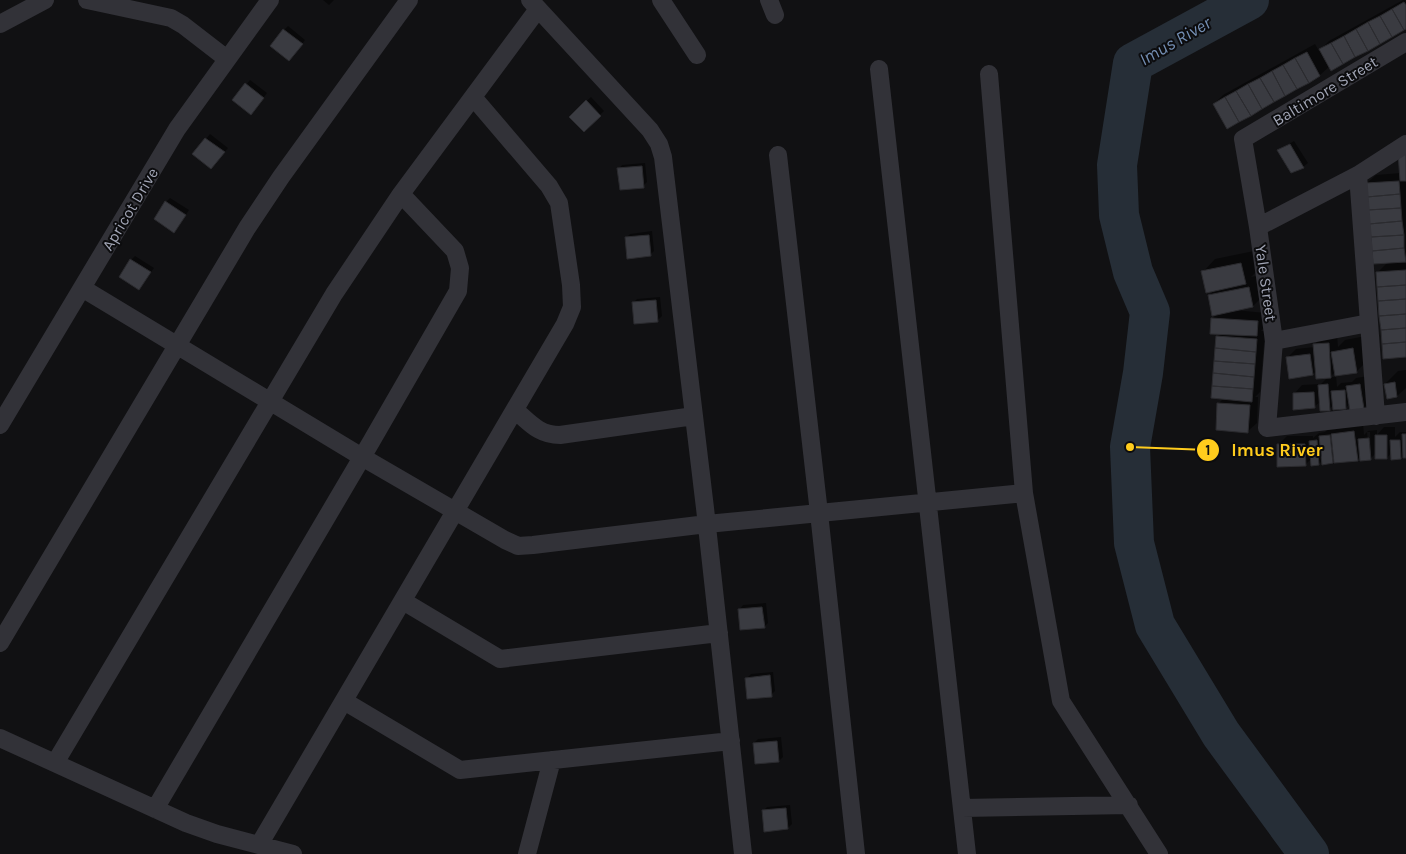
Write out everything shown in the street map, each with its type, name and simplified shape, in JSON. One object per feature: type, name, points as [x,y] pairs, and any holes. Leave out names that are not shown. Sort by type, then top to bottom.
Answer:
[{"type":"street","points":[[0,24],[45,0]]},
{"type":"street","points":[[87,0],[171,18],[227,59]]},
{"type":"street","name":"Apricot Drive","points":[[0,425],[177,129],[270,0]]},
{"type":"street","points":[[0,643],[247,228],[287,168],[409,0]]},
{"type":"street","points":[[661,0],[697,55]]},
{"type":"street","points":[[55,763],[334,294],[401,194],[473,97],[534,5],[650,130],[659,144],[663,157],[707,524],[743,854]]},
{"type":"street","name":"Baltimore Street","points":[[1243,139],[1406,42]]},
{"type":"street","points":[[879,69],[967,854]]},
{"type":"street","points":[[989,74],[1024,493],[1060,701],[1159,854]]},
{"type":"street","points":[[259,845],[565,324],[572,307],[571,285],[559,203],[549,186],[473,97]]},
{"type":"street","name":"Yale Street","points":[[1243,139],[1274,340],[1266,428],[1376,416]]},
{"type":"street","points":[[1258,227],[1358,175],[1406,144]]},
{"type":"street","points":[[778,155],[856,854]]},
{"type":"street","points":[[1358,175],[1376,416],[1406,412]]},
{"type":"street","points":[[155,809],[458,291],[460,268],[455,251],[401,194]]},
{"type":"street","points":[[82,288],[362,457],[518,546],[533,546],[707,524],[1024,493]]},
{"type":"street","points":[[1274,340],[1369,323]]},
{"type":"street","points":[[514,410],[535,428],[548,435],[560,435],[694,416]]},
{"type":"street","points":[[403,601],[500,659],[719,632]]},
{"type":"street","points":[[344,701],[460,770],[731,741]]},
{"type":"street","points":[[0,738],[155,809],[217,834],[293,854]]},
{"type":"street","points":[[527,854],[552,760]]},
{"type":"street","points":[[962,808],[1129,805]]},
{"type":"building","points":[[1404,2],[1406,5],[1406,29],[1404,30],[1392,9]]},
{"type":"building","points":[[1392,9],[1404,30],[1392,37],[1380,16]]},
{"type":"building","points":[[1380,16],[1392,37],[1380,44],[1368,22]]},
{"type":"building","points":[[1368,22],[1380,44],[1368,51],[1356,29]]},
{"type":"building","points":[[283,29],[303,44],[289,61],[270,46]]},
{"type":"building","points":[[1356,29],[1368,51],[1355,57],[1344,36]]},
{"type":"building","points":[[1344,36],[1355,57],[1343,64],[1331,43]]},
{"type":"building","points":[[1331,43],[1343,64],[1331,71],[1319,49]]},
{"type":"building","points":[[1307,52],[1320,76],[1309,83],[1295,58]]},
{"type":"building","points":[[1295,58],[1309,83],[1297,89],[1283,65]]},
{"type":"building","points":[[1283,65],[1297,89],[1285,96],[1272,71]]},
{"type":"building","points":[[1272,71],[1285,96],[1274,102],[1260,78]]},
{"type":"building","points":[[1260,78],[1274,102],[1262,109],[1248,84]]},
{"type":"building","points":[[245,83],[264,98],[251,115],[232,100]]},
{"type":"building","points":[[1248,84],[1262,109],[1251,116],[1236,91]]},
{"type":"building","points":[[1236,91],[1251,116],[1239,122],[1225,97]]},
{"type":"building","points":[[1225,97],[1239,122],[1227,129],[1213,104]]},
{"type":"building","points":[[586,100],[601,116],[584,132],[569,117]]},
{"type":"building","points":[[205,138],[225,152],[211,169],[192,154]]},
{"type":"building","points":[[1290,144],[1304,168],[1291,173],[1277,150]]},
{"type":"building","points":[[1406,151],[1406,181],[1400,181],[1398,152]]},
{"type":"building","points":[[642,166],[644,188],[620,190],[617,168]]},
{"type":"building","points":[[1399,181],[1400,194],[1367,197],[1366,183]]},
{"type":"building","points":[[1400,194],[1401,208],[1368,210],[1367,197]]},
{"type":"building","points":[[165,201],[186,215],[174,233],[154,219]]},
{"type":"building","points":[[1401,208],[1402,221],[1369,224],[1368,210]]},
{"type":"building","points":[[1402,221],[1404,235],[1371,237],[1369,224]]},
{"type":"building","points":[[649,235],[651,256],[627,259],[625,237]]},
{"type":"building","points":[[1404,235],[1404,248],[1372,251],[1371,237]]},
{"type":"building","points":[[1404,248],[1406,262],[1373,264],[1372,251]]},
{"type":"building","points":[[130,259],[151,272],[139,290],[119,277]]},
{"type":"building","points":[[1241,263],[1246,284],[1206,293],[1201,271]]},
{"type":"building","points":[[1406,270],[1406,285],[1377,287],[1376,272]]},
{"type":"building","points":[[1406,285],[1406,299],[1378,301],[1377,287]]},
{"type":"building","points":[[1249,287],[1253,307],[1212,316],[1208,295]]},
{"type":"building","points":[[1406,299],[1406,314],[1379,316],[1378,301]]},
{"type":"building","points":[[656,300],[658,322],[634,324],[632,302]]},
{"type":"building","points":[[1406,314],[1406,328],[1381,330],[1379,316]]},
{"type":"building","points":[[1211,318],[1258,321],[1257,336],[1210,334]]},
{"type":"building","points":[[1406,328],[1406,342],[1382,344],[1381,330]]},
{"type":"building","points":[[1216,336],[1257,339],[1256,352],[1215,348]]},
{"type":"building","points":[[1406,342],[1406,357],[1383,359],[1382,344]]},
{"type":"building","points":[[1329,343],[1331,378],[1316,379],[1313,344]]},
{"type":"building","points":[[1215,348],[1256,352],[1255,364],[1214,361]]},
{"type":"building","points":[[1353,348],[1357,373],[1335,376],[1331,352]]},
{"type":"building","points":[[1310,354],[1313,375],[1289,379],[1286,357]]},
{"type":"building","points":[[1214,361],[1255,364],[1254,377],[1213,373]]},
{"type":"building","points":[[1213,373],[1254,377],[1253,389],[1212,386]]},
{"type":"building","points":[[1395,382],[1397,397],[1387,399],[1384,384]]},
{"type":"building","points":[[1328,384],[1330,411],[1320,411],[1318,385]]},
{"type":"building","points":[[1360,384],[1364,409],[1350,411],[1346,386]]},
{"type":"building","points":[[1212,386],[1253,389],[1252,402],[1211,398]]},
{"type":"building","points":[[1345,390],[1346,409],[1333,410],[1331,391]]},
{"type":"building","points":[[1314,392],[1315,408],[1293,410],[1293,393]]},
{"type":"building","points":[[1217,403],[1250,405],[1248,433],[1216,430]]},
{"type":"building","points":[[1354,431],[1358,461],[1334,463],[1331,434]]},
{"type":"building","points":[[1402,434],[1406,434],[1406,458],[1403,458]]},
{"type":"building","points":[[1330,435],[1333,463],[1322,465],[1319,436]]},
{"type":"building","points":[[1375,435],[1387,435],[1387,459],[1375,459]]},
{"type":"building","points":[[1369,438],[1371,460],[1360,461],[1358,439]]},
{"type":"building","points":[[1317,440],[1319,465],[1311,466],[1309,441]]},
{"type":"building","points":[[1390,440],[1400,440],[1401,459],[1391,460]]},
{"type":"building","points":[[1277,444],[1305,444],[1306,466],[1277,467]]},
{"type":"building","points":[[762,607],[765,628],[740,630],[738,609]]},
{"type":"building","points":[[770,675],[772,697],[747,699],[745,678]]},
{"type":"building","points":[[777,741],[779,762],[755,764],[753,743]]},
{"type":"building","points":[[786,808],[788,829],[764,832],[762,810]]},
{"type":"waterway","name":"Imus River","points":[[1249,0],[1133,63],[1117,165],[1119,215],[1133,272],[1150,312],[1143,373],[1130,447],[1134,543],[1155,625],[1221,734],[1309,854]]},
{"type":"place","name":"Imus River","points":[[1130,447]]}]
